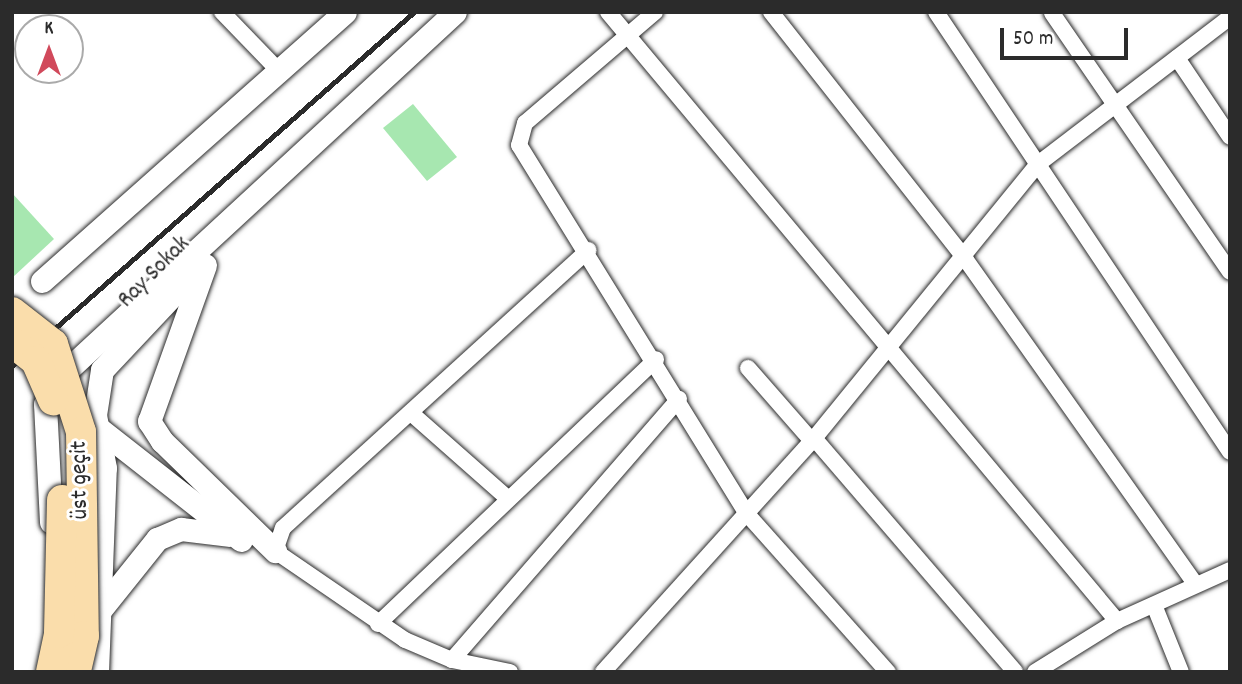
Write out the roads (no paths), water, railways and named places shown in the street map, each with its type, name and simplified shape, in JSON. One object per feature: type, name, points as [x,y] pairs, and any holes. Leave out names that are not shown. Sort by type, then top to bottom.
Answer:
[{"type":"highway","name":"üst geçit","points":[[12,312],[53,344],[81,432],[84,636],[76,672]]},
{"type":"highway","points":[[12,342],[36,361],[64,428],[59,632],[51,672]]},
{"type":"street","points":[[222,12],[278,70]]},
{"type":"street","points":[[42,281],[345,12]]},
{"type":"street","points":[[39,672],[51,611],[45,404],[53,390],[134,306],[455,12]]},
{"type":"street","name":"Ray Sokak","points":[[97,672],[104,468],[97,428],[102,370],[207,259],[473,12]]},
{"type":"street","points":[[608,12],[888,351],[1117,621]]},
{"type":"street","points":[[655,12],[519,132],[519,145],[589,250],[747,514],[888,672]]},
{"type":"street","points":[[771,12],[966,260],[1195,584]]},
{"type":"street","points":[[936,12],[1230,452]]},
{"type":"street","points":[[1052,13],[1230,272]]},
{"type":"street","points":[[603,672],[813,440],[966,260],[1038,164],[1115,102],[1230,17]]},
{"type":"street","points":[[1178,58],[1230,137]]},
{"type":"street","points":[[275,551],[283,527],[589,250]]},
{"type":"street","points":[[207,259],[149,421],[275,551],[378,624],[452,660],[510,672]]},
{"type":"street","points":[[378,624],[505,496],[656,359]]},
{"type":"street","points":[[748,368],[1015,672]]},
{"type":"street","points":[[53,390],[97,428],[241,540]]},
{"type":"street","points":[[452,660],[679,399]]},
{"type":"street","points":[[411,413],[505,496]]},
{"type":"street","points":[[101,608],[157,539],[208,528],[275,551]]},
{"type":"street","points":[[1035,672],[1117,621],[1230,570]]},
{"type":"street","points":[[1154,605],[1181,672]]},
{"type":"railway","points":[[12,366],[414,12]]}]
